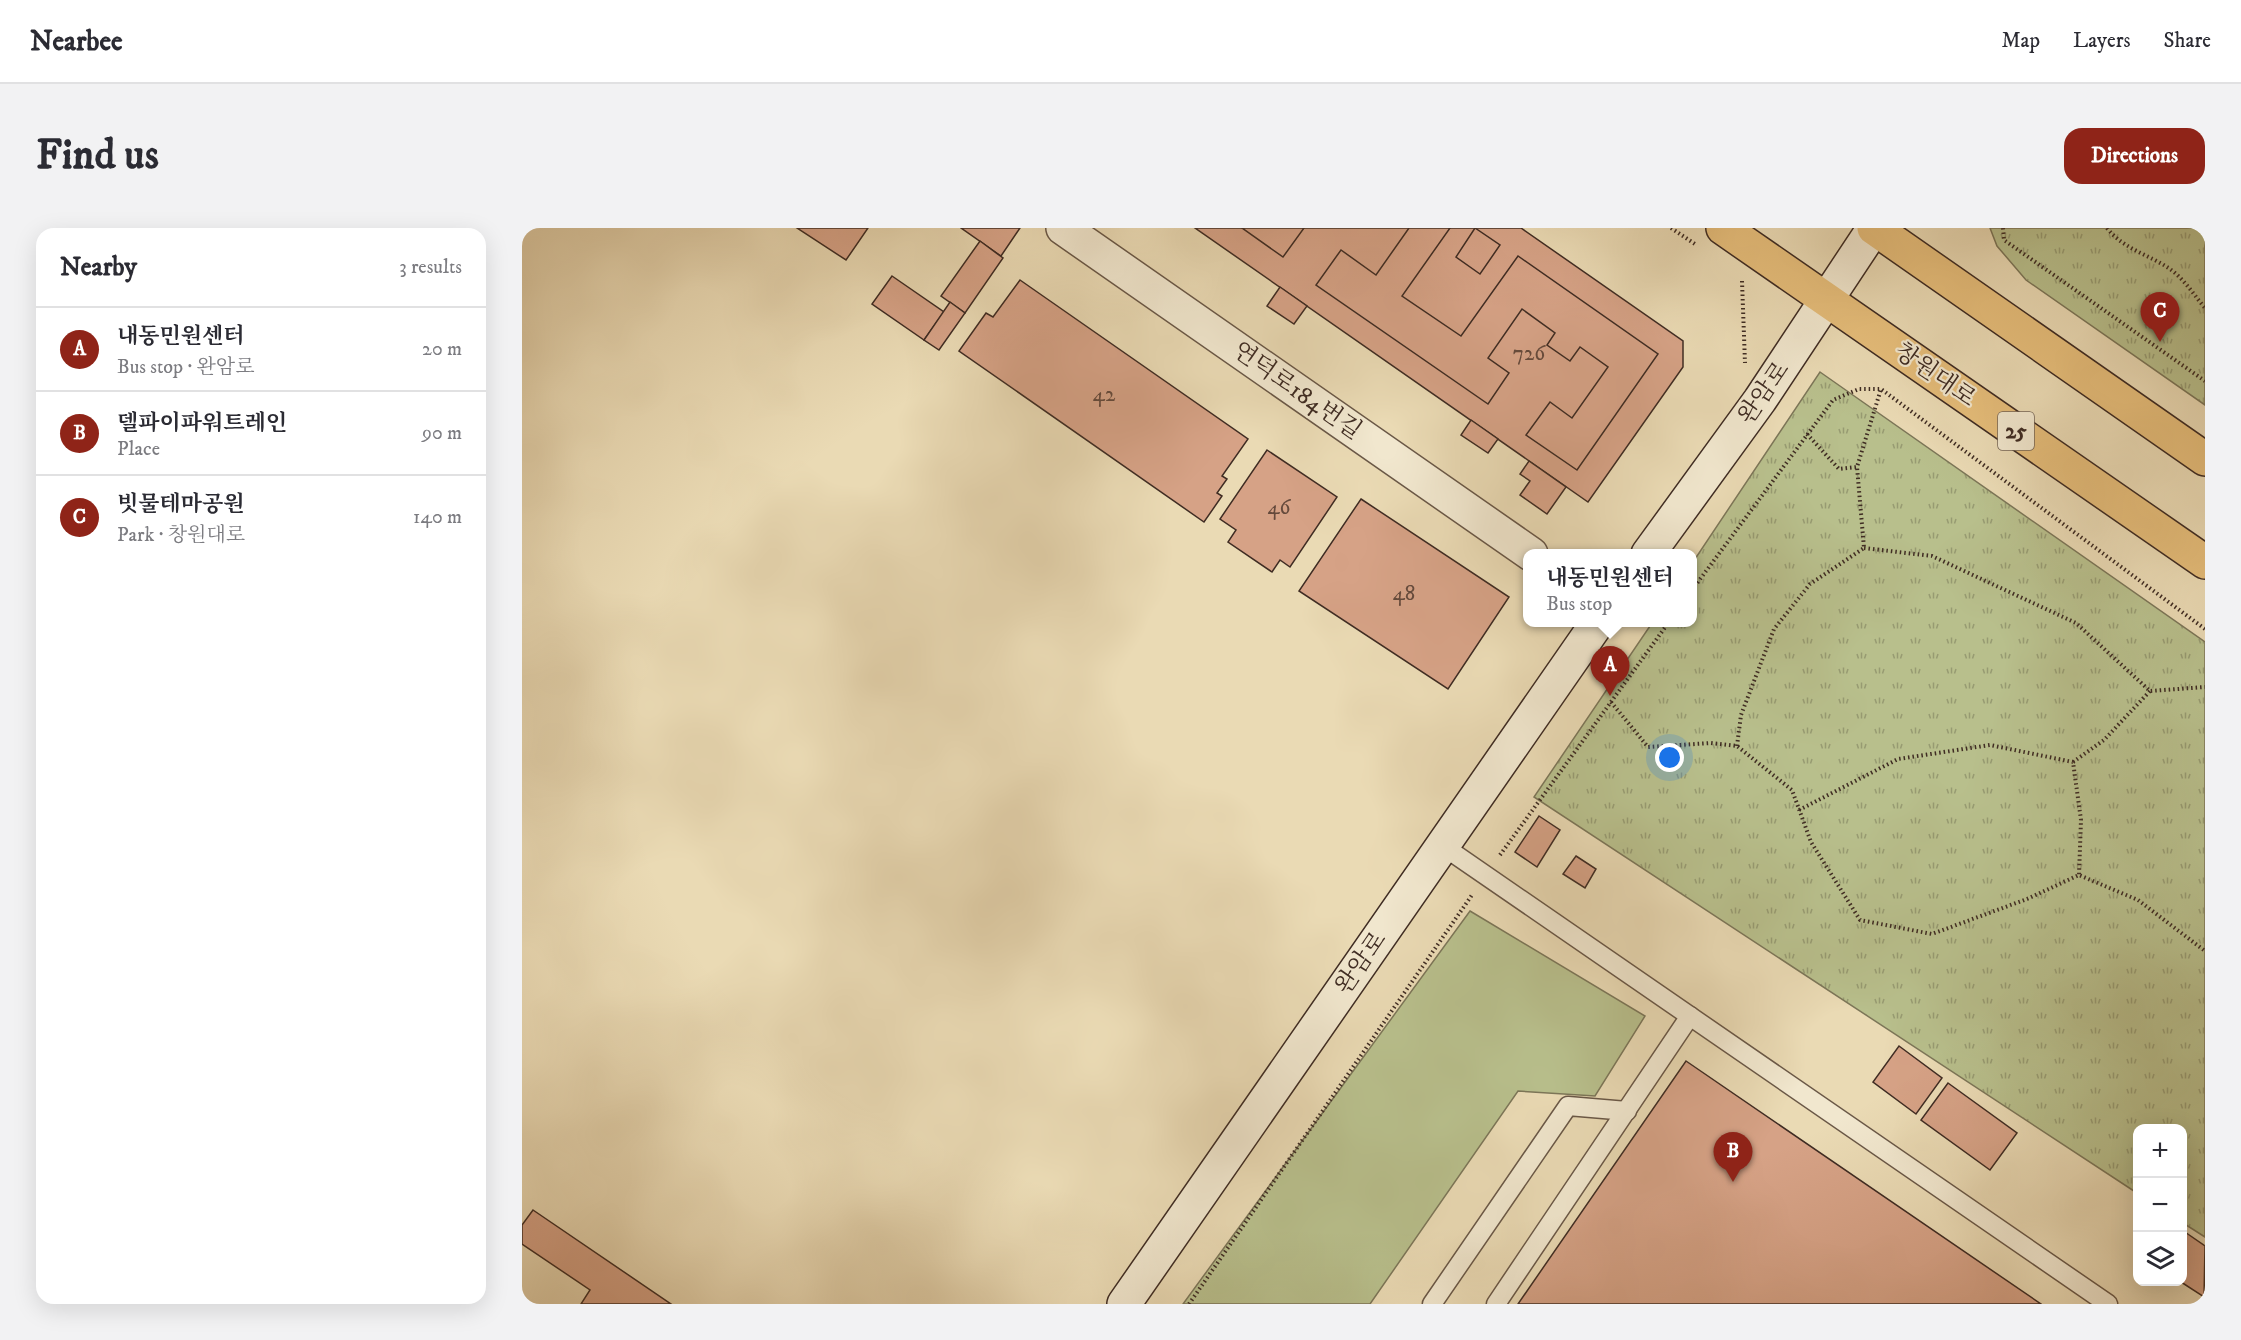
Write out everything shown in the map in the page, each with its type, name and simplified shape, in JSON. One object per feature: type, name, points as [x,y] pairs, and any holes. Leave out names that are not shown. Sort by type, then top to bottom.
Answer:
[{"type":"main road","name":"연덕로184번길","points":[[1063,228],[1524,549]]},
{"type":"main road","name":"창원대로","points":[[1723,228],[2205,562]]},
{"type":"main road","name":"완암로","points":[[1652,549],[1760,400],[1874,228]]},
{"type":"main road","points":[[1874,228],[2205,459]]},
{"type":"main road","name":"완암로","points":[[1124,1304],[1595,627]]},
{"type":"lane","points":[[1443,846],[2108,1304]]},
{"type":"lane","points":[[1496,1304],[1690,1016]]},
{"type":"lane","points":[[1432,1304],[1568,1106],[1627,1110]]},
{"type":"path","points":[[2002,228],[2004,240],[2205,381]]},
{"type":"path","points":[[2107,228],[2111,234],[2138,254],[2170,269],[2194,292],[2205,308]]},
{"type":"path","points":[[1742,277],[1745,374]]},
{"type":"path","points":[[1697,583],[1833,399],[1859,389],[1881,389],[2205,629]]},
{"type":"path","points":[[1864,548],[1857,467],[1881,389]]},
{"type":"path","points":[[1807,434],[1839,469],[1857,467]]},
{"type":"path","points":[[1737,746],[1741,715],[1774,629],[1810,584],[1864,548],[1932,556],[2076,623],[2150,691]]},
{"type":"path","points":[[1189,1304],[1485,875],[1665,627]]},
{"type":"path","points":[[1799,810],[1898,759],[1990,745],[2073,762],[2104,740],[2150,691],[2205,687]]},
{"type":"path","points":[[1611,702],[1648,747],[1711,743],[1737,746],[1792,790],[1811,842],[1860,920],[1932,934],[2027,899],[2079,874],[2138,900],[2205,951]]},
{"type":"path","points":[[2073,762],[2081,820],[2079,874]]},
{"type":"green space","points":[[1990,228],[2205,228],[2205,405],[2026,280],[1997,246]]},
{"type":"green space","points":[[1820,372],[2205,642],[2205,1237],[2187,1226],[2187,1124],[2133,1124],[2133,1190],[1534,797],[1649,627],[1697,627],[1697,556]]},
{"type":"green space","points":[[1470,911],[1645,1016],[1595,1096],[1518,1091],[1370,1304],[1183,1304]]},
{"type":"building","points":[[797,228],[868,228],[846,260]]},
{"type":"building","points":[[961,228],[1020,228],[1001,256]]},
{"type":"building","points":[[1195,228],[1521,228],[1683,341],[1683,367],[1588,502]]},
{"type":"building","points":[[1242,228],[1304,228],[1283,257]]},
{"type":"building","points":[[1409,228],[1450,228],[1402,296],[1461,336],[1518,256],[1658,354],[1577,470],[1526,435],[1550,402],[1572,418],[1608,367],[1580,347],[1570,361],[1547,345],[1555,333],[1522,309],[1488,358],[1509,373],[1488,404],[1316,285],[1341,250],[1376,275]]},
{"type":"building","points":[[1475,228],[1500,245],[1480,274],[1456,257]]},
{"type":"building","points":[[980,241],[1003,258],[965,313],[941,296]]},
{"type":"building","points":[[892,276],[944,312],[924,340],[872,304]]},
{"type":"building","points":[[1020,280],[1248,439],[1222,476],[1227,479],[1217,493],[1222,496],[1204,522],[959,351],[986,313],[993,317]]},
{"type":"building","points":[[1280,287],[1307,306],[1294,324],[1267,306]]},
{"type":"building","points":[[950,302],[965,313],[939,350],[924,340]]},
{"type":"building","points":[[1471,420],[1498,439],[1488,453],[1461,435]]},
{"type":"building","points":[[1267,450],[1337,497],[1290,567],[1280,560],[1272,572],[1228,542],[1236,530],[1220,519]]},
{"type":"building","points":[[1529,461],[1566,487],[1547,514],[1520,495],[1530,481],[1520,474]]},
{"type":"building","points":[[1361,499],[1509,597],[1448,689],[1299,591]]},
{"type":"building","points":[[1539,816],[1560,830],[1537,867],[1515,852]]},
{"type":"building","points":[[1576,856],[1596,869],[1585,888],[1563,874]]},
{"type":"building","points":[[1899,1046],[1942,1078],[1916,1114],[1873,1082]]},
{"type":"building","points":[[1686,1061],[2041,1304],[1518,1304]]},
{"type":"building","points":[[1948,1083],[2017,1133],[1990,1170],[1921,1120]]},
{"type":"building","points":[[533,1210],[671,1304],[581,1304],[590,1290],[522,1244],[522,1225]]},
{"type":"building","points":[[2187,1233],[2205,1246],[2204,1297],[2187,1286]]},
{"type":"place","name":"빗물테마공원","points":[[2160,342]]},
{"type":"place","name":"내동민원센터","points":[[1610,696]]},
{"type":"place","name":"델파이파워트레인","points":[[1733,1182]]}]
